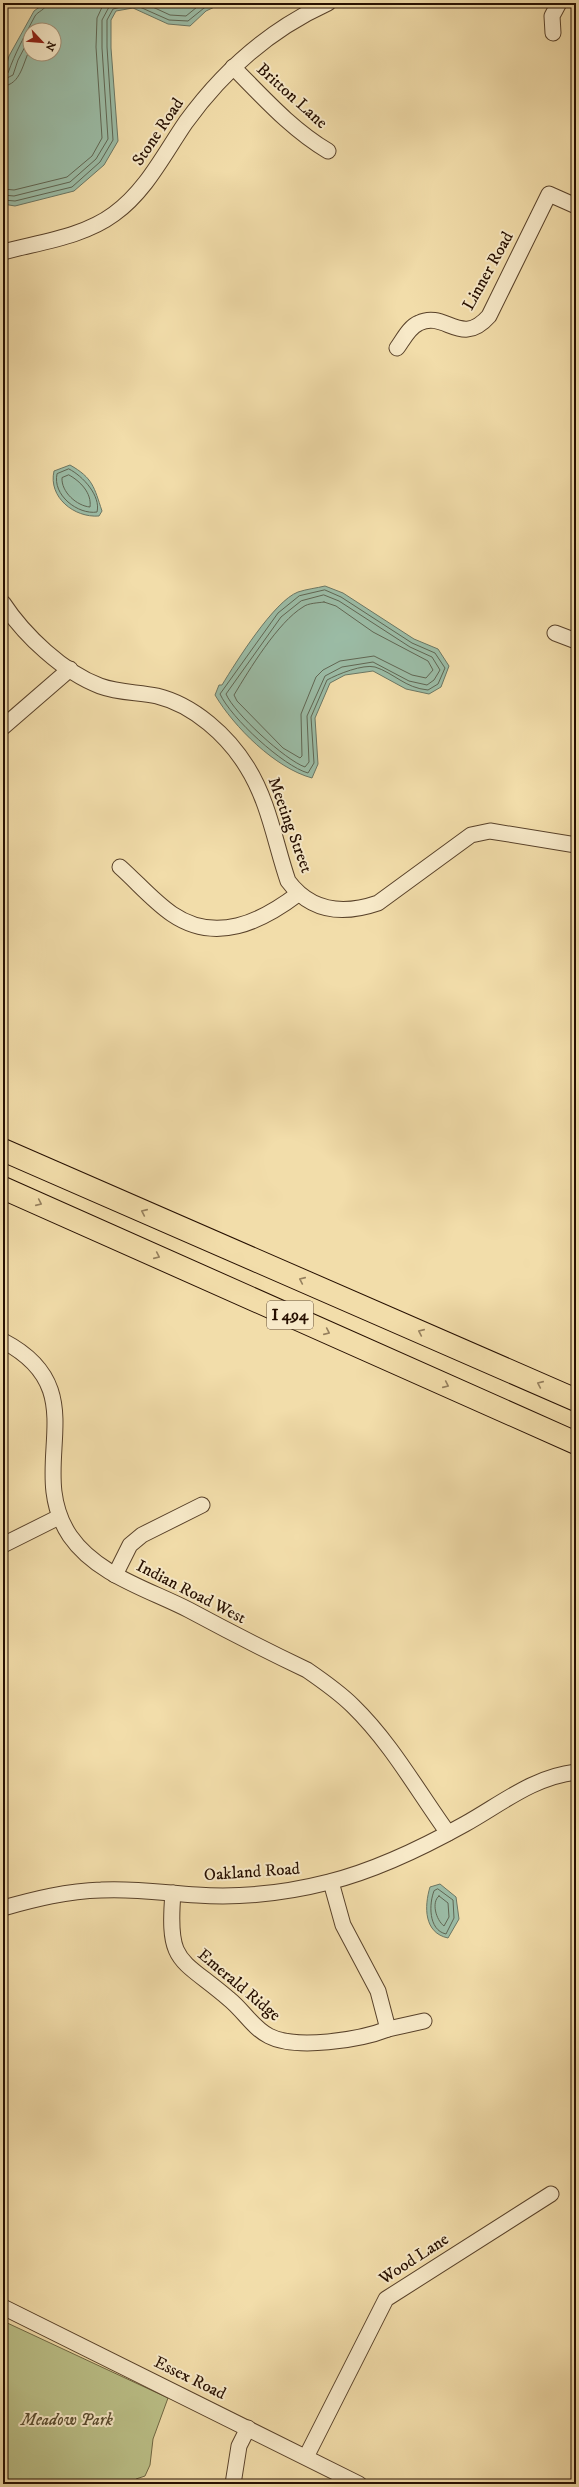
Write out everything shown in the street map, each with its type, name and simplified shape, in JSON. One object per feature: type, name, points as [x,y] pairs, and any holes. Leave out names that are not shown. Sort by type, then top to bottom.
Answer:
[{"type":"highway","name":"I 494","points":[[3,1150],[576,1400]]},
{"type":"highway","name":"I 494","points":[[3,1188],[576,1443]]},
{"type":"street","name":"Stone Road","points":[[3,252],[92,227],[114,214],[132,199],[148,180],[207,94],[233,67],[257,46],[286,26],[328,3]]},
{"type":"street","points":[[553,33],[552,16],[559,3]]},
{"type":"street","name":"Britton Lane","points":[[233,67],[289,123],[308,138],[328,150]]},
{"type":"street","name":"Linner Road","points":[[397,348],[414,326],[428,320],[462,330],[473,328],[482,324],[489,316],[549,194],[576,206]]},
{"type":"street","name":"Meeting Street","points":[[3,603],[15,621],[30,638],[85,680],[117,691],[156,696],[173,701],[190,710],[216,730],[247,767],[258,788],[288,881],[298,894],[323,907],[342,910],[361,909],[378,903],[471,835],[490,831],[576,845]]},
{"type":"street","points":[[556,633],[576,640]]},
{"type":"street","points":[[3,727],[70,669]]},
{"type":"street","points":[[120,867],[173,915],[203,926],[224,928],[251,923],[280,908],[298,894]]},
{"type":"street","name":"Indian Road West","points":[[3,1341],[25,1354],[37,1366],[52,1393],[56,1424],[52,1482],[59,1517],[83,1551],[115,1575],[307,1670],[328,1685],[352,1705],[394,1753],[448,1833]]},
{"type":"street","points":[[115,1575],[130,1545],[142,1535],[202,1505]]},
{"type":"street","points":[[3,1545],[59,1517]]},
{"type":"street","name":"Oakland Road","points":[[3,1908],[72,1892],[134,1890],[173,1893],[252,1894],[279,1892],[331,1882],[400,1857],[448,1833],[528,1786],[561,1774],[576,1772]]},
{"type":"street","points":[[331,1882],[343,1925],[372,1976],[388,2029]]},
{"type":"street","name":"Emerald Ridge","points":[[173,1893],[171,1934],[175,1949],[183,1963],[229,1999],[268,2036],[291,2042],[346,2040],[369,2036],[388,2029],[424,2021]]},
{"type":"street","name":"Wood Lane","points":[[306,2457],[386,2299],[551,2194]]},
{"type":"street","name":"Essex Road","points":[[3,2307],[306,2457],[351,2482]]},
{"type":"street","points":[[233,2484],[239,2446],[248,2428]]},
{"type":"green space","name":"Meadow Park","points":[[3,2321],[168,2398],[153,2439],[150,2465],[145,2476],[136,2479],[133,2484],[3,2484]]},
{"type":"water","points":[[45,3],[223,3],[206,11],[190,26],[168,24],[133,8],[116,11],[111,20],[111,48],[118,141],[104,165],[74,191],[15,206],[3,204],[3,77],[9,56],[22,33],[22,62],[62,62],[62,22],[28,22],[34,11]]},
{"type":"water","points":[[70,465],[84,474],[92,484],[102,511],[99,516],[90,516],[72,509],[59,497],[53,480],[54,471]]},
{"type":"water","points":[[325,586],[343,593],[414,639],[438,649],[449,666],[441,687],[429,694],[406,689],[373,671],[345,675],[330,683],[315,718],[318,764],[312,778],[298,773],[284,765],[257,745],[233,720],[215,695],[219,685],[222,685],[256,633],[278,607],[298,592]]},
{"type":"water","points":[[440,1884],[456,1897],[459,1919],[448,1938],[434,1931],[428,1918],[427,1903],[430,1887]]}]
